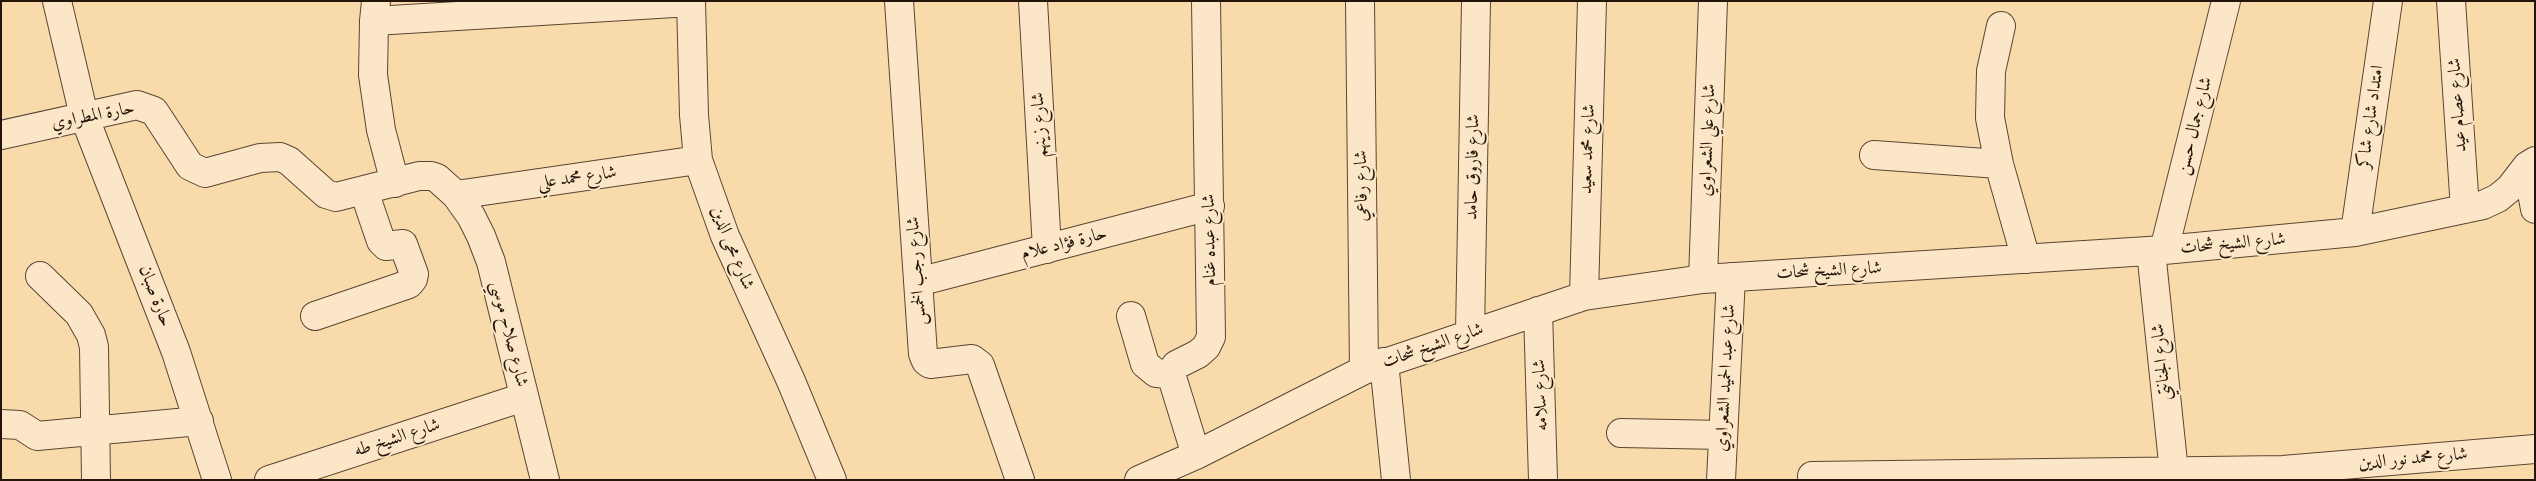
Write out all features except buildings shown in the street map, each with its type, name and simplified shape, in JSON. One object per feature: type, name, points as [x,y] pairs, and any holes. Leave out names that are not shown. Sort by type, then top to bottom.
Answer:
[{"type":"street","name":"حارة صبان","points":[[57,1],[84,116],[173,343],[217,480]]},
{"type":"street","name":"شارع رجب الخمس","points":[[899,1],[918,282],[926,361],[936,365],[972,359],[980,365],[1020,480]]},
{"type":"street","name":"شارع زينهم","points":[[1033,1],[1048,248]]},
{"type":"street","name":"شارع عبده غنام","points":[[1171,374],[1176,365],[1198,354],[1211,337],[1206,1]]},
{"type":"street","name":"شارع رفاعي","points":[[1360,1],[1374,366],[1396,480]]},
{"type":"street","name":"شارع فاروق حامد","points":[[1470,333],[1476,1]]},
{"type":"street","name":"شارع محمد سعيد","points":[[1584,296],[1592,1]]},
{"type":"street","name":"شارع علي الشعراوي","points":[[1702,279],[1713,1]]},
{"type":"street","name":"شارع جمال حسن","points":[[2158,251],[2226,1]]},
{"type":"street","name":"امتداد شارع شاكر","points":[[2355,232],[2388,1]]},
{"type":"street","name":"شارع عصام عيد","points":[[2451,1],[2466,209]]},
{"type":"street","points":[[395,183],[381,130],[373,75],[375,11],[691,2]]},
{"type":"street","name":"شارع محى الدين","points":[[691,2],[694,115],[698,160],[725,236],[791,381],[832,480]]},
{"type":"street","points":[[2002,26],[1991,71],[1990,118],[1999,164],[2026,259]]},
{"type":"street","name":"حارة المطراوي","points":[[1,135],[129,106],[146,107],[159,117],[185,159],[197,171],[213,172],[260,158],[280,157],[289,161],[326,194],[336,197],[431,176],[437,178],[456,195]]},
{"type":"street","points":[[1874,155],[1999,164]]},
{"type":"street","name":"شارع محمد علي","points":[[456,195],[698,160]]},
{"type":"street","name":"شارع الشيخ شحات","points":[[1139,480],[1173,473],[1196,455],[1374,366],[1584,296],[1702,279],[2158,251],[2355,232],[2466,209],[2498,198],[2510,188],[2531,163]]},
{"type":"street","points":[[2531,163],[2535,209]]},
{"type":"street","points":[[315,316],[409,284],[413,280],[414,274],[403,244],[386,246],[381,241],[364,191]]},
{"type":"street","name":"شارع صلاح موسي","points":[[456,195],[471,216],[490,262],[545,480]]},
{"type":"street","name":"حارة فؤاد علام","points":[[918,282],[1210,206]]},
{"type":"street","name":"شارع الجنانتي","points":[[2158,251],[2174,472]]},
{"type":"street","points":[[40,276],[79,314],[92,335],[94,347],[96,480]]},
{"type":"street","name":"شارع عبد الحميد الشعراوي","points":[[1720,480],[1731,277]]},
{"type":"street","name":"شارع سلامه","points":[[1538,311],[1543,480]]},
{"type":"street","points":[[1130,316],[1145,364],[1156,373],[1171,374],[1196,455]]},
{"type":"street","name":"شارع الشيخ طه","points":[[284,477],[524,397]]},
{"type":"street","points":[[1,424],[20,425],[37,436],[199,421]]},
{"type":"street","points":[[1621,433],[1723,435]]},
{"type":"street","name":"شارع محمد نور الدين","points":[[1812,476],[1909,477],[2283,470],[2535,449]]}]
